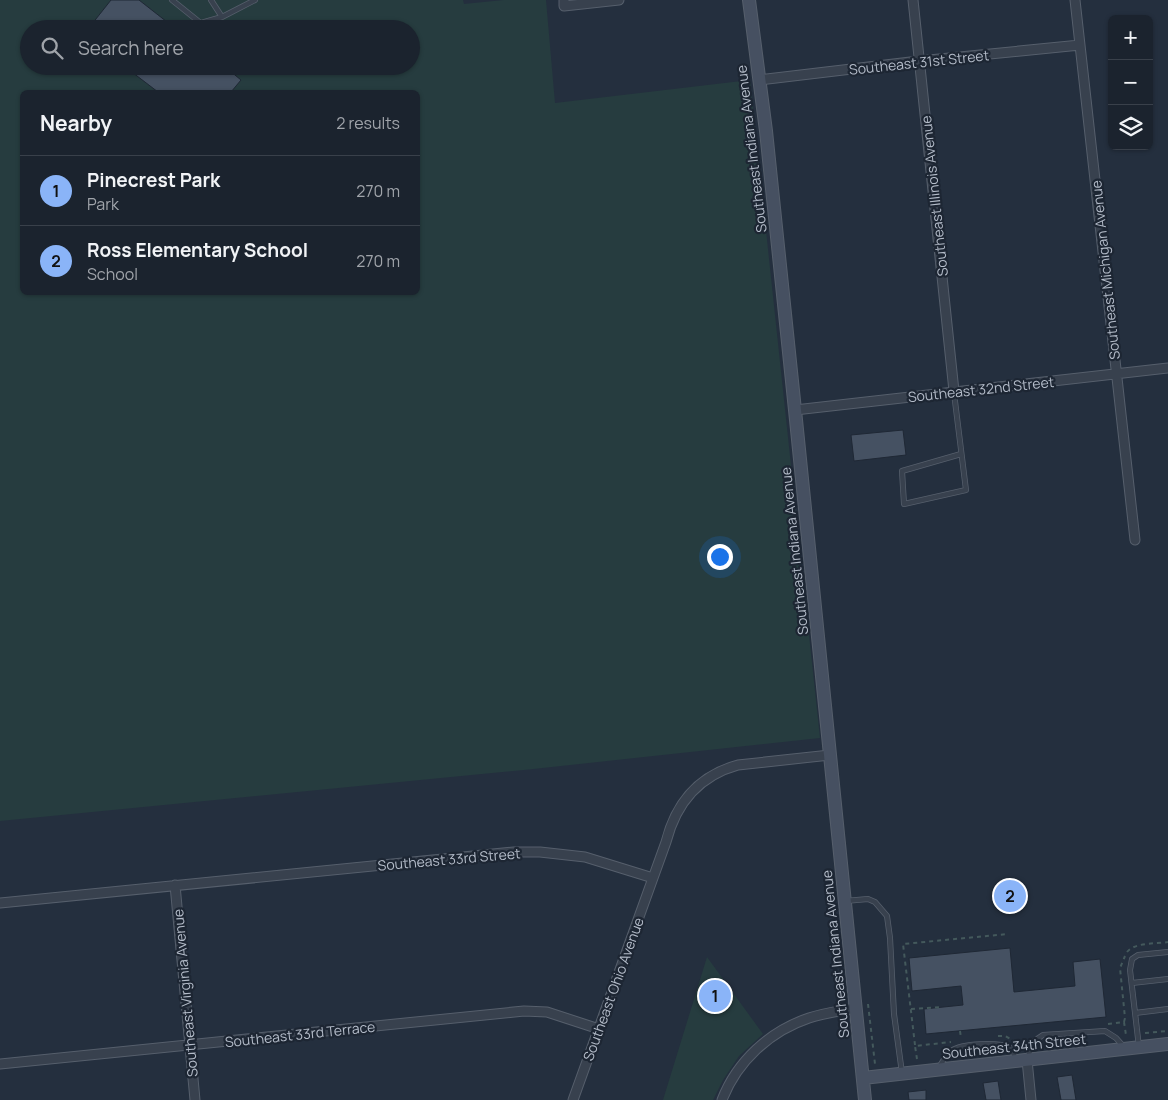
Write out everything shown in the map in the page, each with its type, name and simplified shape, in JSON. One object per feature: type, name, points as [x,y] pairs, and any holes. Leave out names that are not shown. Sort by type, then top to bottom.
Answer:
[{"type":"street","points":[[564,3],[619,0]]},
{"type":"street","name":"Southeast Indiana Avenue","points":[[749,0],[766,131],[865,1100]]},
{"type":"street","name":"Southeast Illinois Avenue","points":[[912,0],[954,391]]},
{"type":"street","name":"Southeast Michigan Avenue","points":[[1075,0],[1135,540]]},
{"type":"street","name":"Southeast 31st Street","points":[[759,80],[919,61],[1080,45]]},
{"type":"street","name":"Southeast 32nd Street","points":[[795,410],[1168,368]]},
{"type":"street","points":[[653,878],[676,812],[686,798],[707,778],[722,770],[738,765],[830,755]]},
{"type":"street","name":"Southeast 33rd Street","points":[[0,903],[514,852],[540,852],[585,857],[653,878]]},
{"type":"street","name":"Southeast Ohio Avenue","points":[[573,1100],[653,878]]},
{"type":"street","name":"Southeast Virginia Avenue","points":[[175,885],[195,1100]]},
{"type":"street","points":[[722,1100],[733,1076],[760,1045],[776,1033],[810,1017],[855,1008]]},
{"type":"street","name":"Southeast 33rd Terrace","points":[[0,1064],[524,1011],[547,1012],[599,1028]]},
{"type":"street","name":"Southeast 34th Street","points":[[863,1078],[1168,1044]]},
{"type":"street","points":[[1022,1060],[1031,1100]]},
{"type":"lane","points":[[172,0],[197,20]]},
{"type":"lane","points":[[211,0],[222,17]]},
{"type":"lane","points":[[212,20],[222,17],[255,0]]},
{"type":"lane","points":[[954,391],[966,490],[904,504],[902,471],[961,454]]},
{"type":"lane","points":[[844,901],[868,899],[875,902],[887,916],[894,1014],[902,1074]]},
{"type":"lane","points":[[1139,1047],[1130,970],[1132,959],[1138,955],[1168,952]]},
{"type":"lane","points":[[1132,982],[1168,979]]},
{"type":"lane","points":[[1135,1013],[1168,1010]]},
{"type":"lane","points":[[937,1070],[951,1051],[959,1047],[994,1043],[1010,1048],[1022,1060],[1034,1041],[1043,1035],[1105,1031],[1116,1038],[1124,1048]]},
{"type":"path","points":[[915,1046],[903,944],[1008,934]]},
{"type":"path","points":[[911,1009],[941,1007]]},
{"type":"path","points":[[960,1030],[961,1040]]},
{"type":"green space","points":[[0,0],[463,0],[464,4],[504,0],[546,0],[555,103],[750,80],[820,738],[524,770],[0,821]]},
{"type":"green space","points":[[707,957],[763,1034],[739,1056],[723,1080],[713,1100],[663,1100]]},
{"type":"building","points":[[111,0],[139,0],[165,20],[95,20]]},
{"type":"building","points":[[136,75],[235,75],[241,80],[233,90],[155,90]]},
{"type":"building","points":[[903,430],[906,455],[854,461],[851,435]]},
{"type":"building","points":[[1010,948],[1014,992],[1075,986],[1073,962],[1100,959],[1106,1017],[926,1034],[924,1009],[963,1005],[961,986],[912,991],[909,958]]},
{"type":"building","points":[[1072,1075],[1076,1100],[1061,1100],[1057,1077]]},
{"type":"building","points":[[998,1081],[1001,1100],[986,1100],[983,1083]]},
{"type":"building","points":[[926,1090],[926,1100],[909,1100],[908,1092]]},
{"type":"place","name":"Ross Elementary School","points":[[1010,896]]},
{"type":"place","name":"Pinecrest Park","points":[[715,996]]}]
